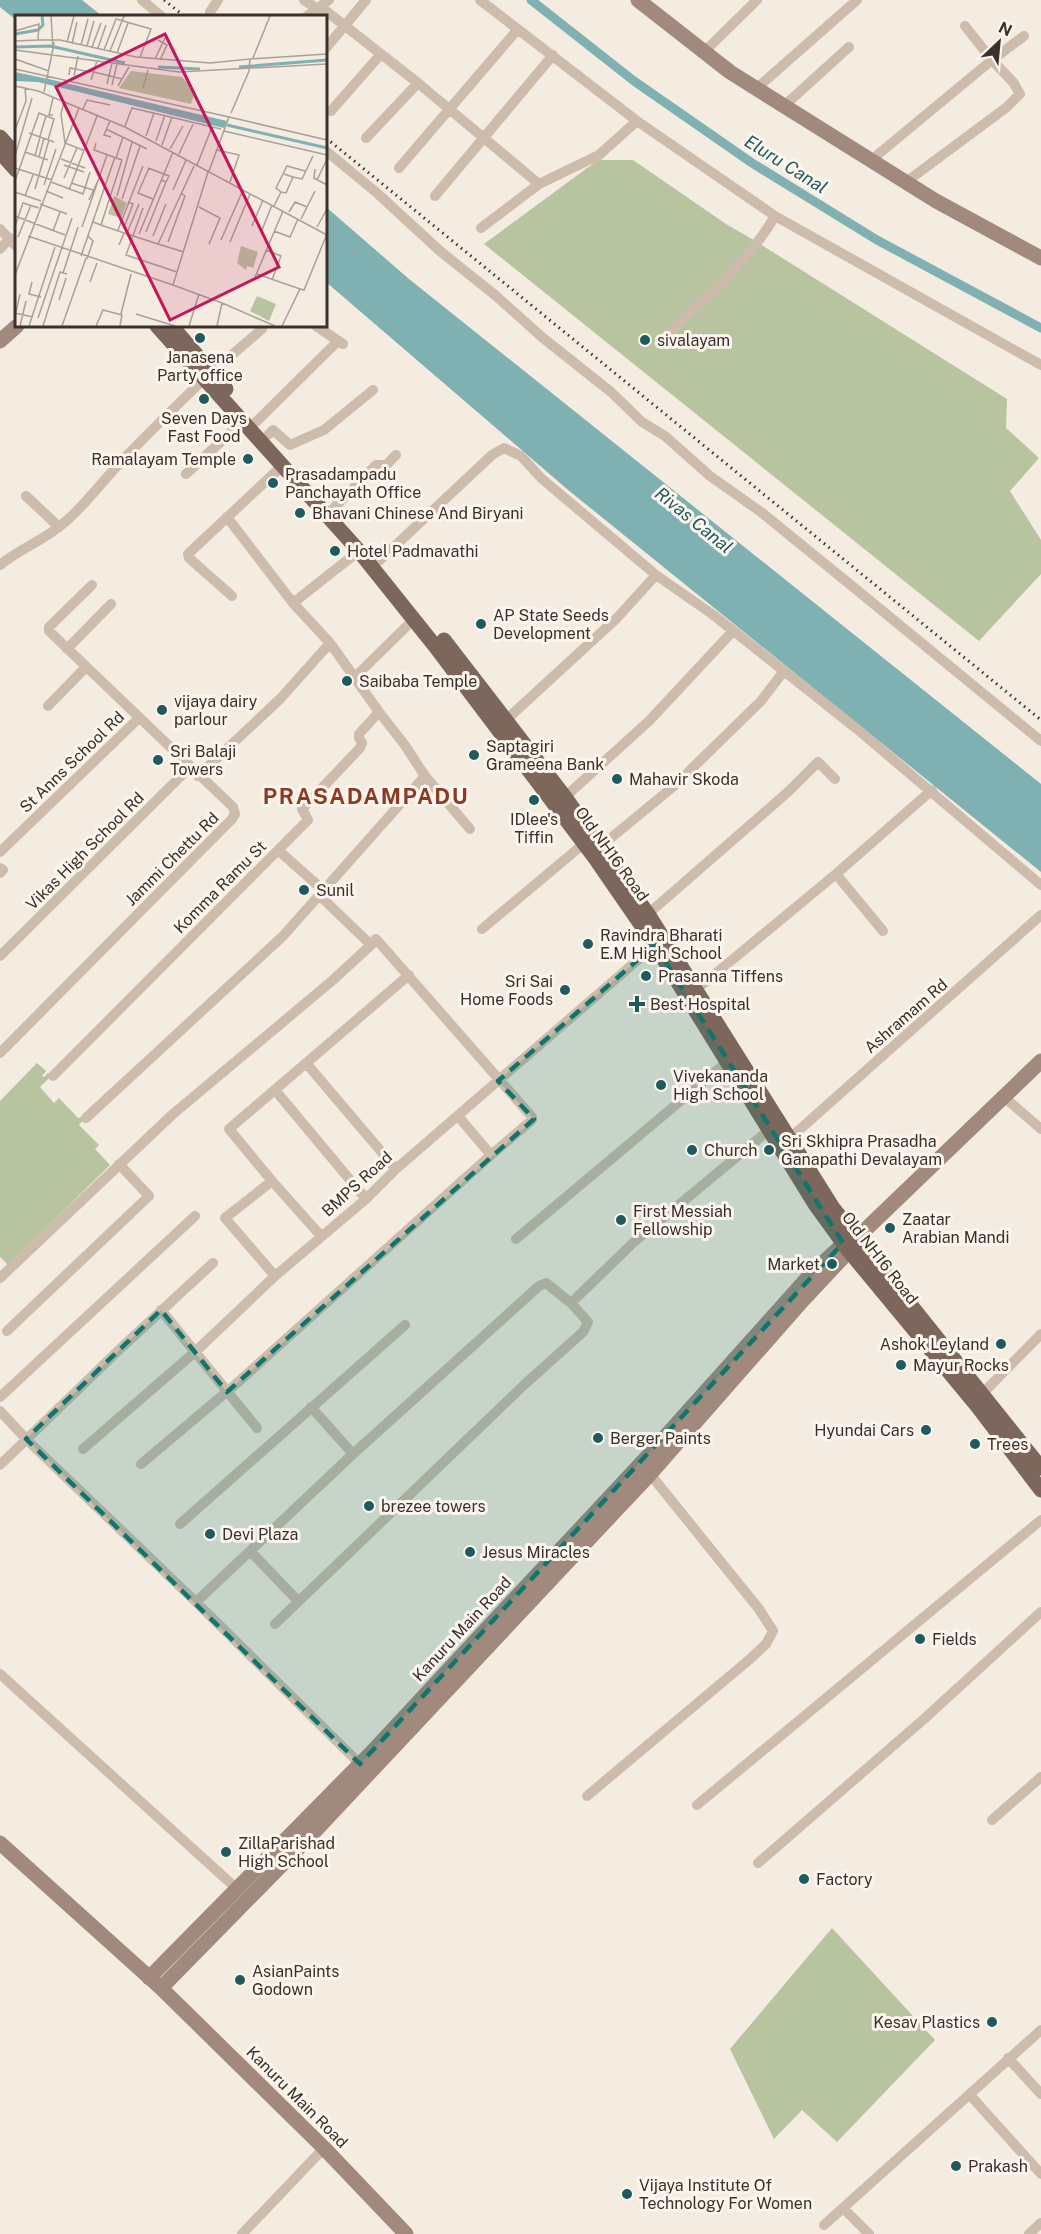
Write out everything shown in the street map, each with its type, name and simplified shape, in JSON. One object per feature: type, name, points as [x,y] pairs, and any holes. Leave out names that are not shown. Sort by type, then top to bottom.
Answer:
[{"type":"main road","points":[[638,0],[730,72],[936,201],[1041,258]]},
{"type":"main road","points":[[0,137],[15,154]]},
{"type":"main road","points":[[0,152],[15,169]]},
{"type":"main road","points":[[0,341],[15,327]]},
{"type":"main road","name":"Old NH16 Road","points":[[158,327],[208,375],[359,551],[648,914],[854,1241],[1041,1490]]},
{"type":"main road","name":"Old NH16 Road","points":[[172,327],[208,375]]},
{"type":"main road","name":"Old NH16 Road","points":[[249,421],[268,435],[381,560],[565,797],[592,843],[595,858],[655,945],[815,1204],[854,1241],[1041,1468]]},
{"type":"main road","points":[[854,1241],[1041,1061]]},
{"type":"main road","name":"Kanuru Main Road","points":[[161,1988],[467,1660],[650,1474],[854,1241]]},
{"type":"main road","name":"Kanuru Main Road","points":[[406,2234],[324,2148],[149,1978],[237,1889],[295,1842],[360,1764],[467,1660],[811,1274],[854,1241]]},
{"type":"main road","points":[[0,1843],[149,1978]]},
{"type":"street","points":[[142,0],[160,15]]},
{"type":"street","points":[[210,12],[218,0]]},
{"type":"street","points":[[304,0],[322,5],[539,184]]},
{"type":"street","points":[[327,47],[366,0]]},
{"type":"street","points":[[480,0],[637,121],[776,216],[1041,365]]},
{"type":"street","points":[[704,52],[757,0]]},
{"type":"street","points":[[757,88],[857,0]]},
{"type":"street","points":[[308,15],[322,5]]},
{"type":"street","points":[[906,182],[1018,98],[1020,94],[1013,82],[965,26]]},
{"type":"street","points":[[399,168],[518,28]]},
{"type":"street","points":[[870,161],[1024,36]]},
{"type":"street","points":[[785,105],[849,47]]},
{"type":"street","points":[[331,111],[381,54]]},
{"type":"street","points":[[435,196],[553,55]]},
{"type":"street","points":[[366,138],[418,83]]},
{"type":"street","points":[[481,228],[539,184],[599,155],[637,121]]},
{"type":"street","points":[[327,152],[377,193],[440,251],[611,392],[642,422],[665,436],[710,476],[761,512],[1041,741]]},
{"type":"street","points":[[665,337],[746,257],[776,216]]},
{"type":"street","points":[[0,229],[13,242],[0,249]]},
{"type":"street","points":[[186,474],[340,343],[317,327]]},
{"type":"street","points":[[0,565],[22,548],[42,540],[59,527],[83,505],[118,464],[208,375],[262,329]]},
{"type":"street","points":[[268,435],[273,430],[290,445],[324,430],[373,390]]},
{"type":"street","points":[[381,560],[492,454],[504,448],[521,456],[541,478],[656,575],[733,631],[932,790],[1041,885]]},
{"type":"street","points":[[334,508],[376,465],[386,465],[396,455]]},
{"type":"street","points":[[232,596],[204,573],[189,558],[188,554],[283,465]]},
{"type":"street","points":[[26,496],[59,527]]},
{"type":"street","points":[[227,517],[293,603],[330,643],[446,804],[470,829]]},
{"type":"street","points":[[293,603],[359,551]]},
{"type":"street","points":[[506,720],[608,626],[656,575]]},
{"type":"street","name":"Jammi Chettu Rd","points":[[0,1053],[235,814],[233,807],[49,631],[50,627],[92,585]]},
{"type":"street","points":[[67,649],[111,604]]},
{"type":"street","points":[[355,677],[414,619]]},
{"type":"street","points":[[565,797],[649,721],[733,631]]},
{"type":"street","name":"Vikas High School Rd","points":[[0,956],[194,772],[281,698],[330,643]]},
{"type":"street","points":[[48,706],[86,667]]},
{"type":"street","points":[[482,929],[592,843],[674,786],[761,701],[784,671]]},
{"type":"street","name":"Komma Ramu St","points":[[53,1077],[308,820],[302,808],[360,748],[362,744],[359,734],[379,712]]},
{"type":"street","name":"St Anns School Rd","points":[[0,852],[138,718]]},
{"type":"street","points":[[648,914],[789,791],[818,762],[835,779]]},
{"type":"street","points":[[86,1118],[283,936],[425,776]]},
{"type":"street","points":[[697,989],[932,790]]},
{"type":"street","points":[[278,850],[371,945]]},
{"type":"street","points":[[0,868],[3,870],[0,873]]},
{"type":"street","points":[[836,873],[883,931]]},
{"type":"street","name":"Ashramam Rd","points":[[789,1139],[1041,915]]},
{"type":"street","points":[[2,1272],[173,1114],[333,980],[376,939],[532,1117],[532,1120],[227,1391],[141,1464]]},
{"type":"street","name":"BMPS Road","points":[[83,1449],[196,1351],[275,1276],[366,1199],[396,1169],[655,945]]},
{"type":"street","points":[[321,1236],[229,1129],[409,975]]},
{"type":"street","points":[[516,1239],[728,1061]]},
{"type":"street","points":[[306,1063],[396,1169]]},
{"type":"street","points":[[275,1090],[366,1199]]},
{"type":"street","points":[[1003,1096],[1041,1129]]},
{"type":"street","points":[[458,1116],[491,1155]]},
{"type":"street","points":[[572,1303],[634,1242],[769,1130]]},
{"type":"street","points":[[7,1331],[149,1196],[119,1164]]},
{"type":"street","points":[[272,1181],[225,1218],[275,1276]]},
{"type":"street","points":[[0,1397],[195,1216]]},
{"type":"street","points":[[0,1465],[213,1263]]},
{"type":"street","points":[[196,1602],[353,1454],[539,1286],[546,1283],[551,1285],[572,1303],[588,1322],[583,1332],[525,1384],[274,1624]]},
{"type":"street","points":[[161,1310],[257,1428]]},
{"type":"street","points":[[180,1524],[405,1326]]},
{"type":"street","points":[[982,1394],[1041,1334]]},
{"type":"street","points":[[311,1407],[353,1454]]},
{"type":"street","points":[[0,1411],[360,1764]]},
{"type":"street","points":[[587,1796],[750,1659],[766,1644],[773,1631],[759,1609],[650,1474]]},
{"type":"street","points":[[697,1805],[1041,1520]]},
{"type":"street","points":[[251,1552],[298,1601]]},
{"type":"street","points":[[758,1863],[924,1719],[1041,1612]]},
{"type":"street","points":[[0,1674],[237,1889]]},
{"type":"street","points":[[992,1820],[1041,1777]]},
{"type":"street","points":[[824,2225],[1041,2030]]},
{"type":"street","points":[[1008,2058],[1041,2094]]},
{"type":"street","points":[[970,2095],[1041,2174]]},
{"type":"street","points":[[242,2234],[324,2148]]},
{"type":"street","points":[[843,2208],[869,2234]]},
{"type":"street","points":[[1029,2234],[1041,2223]]},
{"type":"highlighted area","points":[[655,945],[843,1243],[360,1764],[26,1439],[161,1310],[227,1392],[534,1119],[498,1081]]},
{"type":"green space","points":[[598,160],[633,160],[726,224],[1007,399],[1006,428],[1039,458],[1010,491],[1041,540],[1041,574],[979,641],[484,244]]},
{"type":"green space","points":[[37,1063],[46,1071],[42,1076],[48,1073],[51,1076],[40,1087],[54,1103],[59,1098],[78,1118],[84,1119],[79,1125],[99,1145],[95,1149],[110,1165],[8,1265],[0,1257],[0,1101]]},
{"type":"green space","points":[[832,1928],[935,2040],[837,2142],[802,2110],[774,2139],[730,2049]]},
{"type":"water","points":[[0,0],[82,0],[101,15],[15,15],[15,19],[0,7]]},
{"type":"water","name":"Rivas Canal","points":[[327,208],[409,279],[1041,784],[1041,872],[567,489],[327,283]]},
{"type":"waterway","name":"Eluru Canal","points":[[531,0],[634,81],[752,163],[877,240],[1041,328]]},
{"type":"railway","points":[[164,0],[183,15]]},
{"type":"railway","points":[[327,139],[1041,720]]},
{"type":"place","name":"Janasena Party office","points":[[200,338]]},
{"type":"place","name":"sivalayam","points":[[645,340]]},
{"type":"place","name":"Seven Days Fast Food","points":[[204,399]]},
{"type":"place","name":"Ramalayam Temple","points":[[248,459]]},
{"type":"place","name":"Prasadampadu Panchayath Office","points":[[273,483]]},
{"type":"place","name":"Bhavani Chinese And Biryani","points":[[300,513]]},
{"type":"place","name":"Hotel Padmavathi","points":[[335,551]]},
{"type":"place","name":"AP State Seeds Development","points":[[481,624]]},
{"type":"place","name":"Saibaba Temple","points":[[347,681]]},
{"type":"place","name":"vijaya dairy parlour","points":[[162,710]]},
{"type":"place","name":"Saptagiri Grameena Bank","points":[[474,755]]},
{"type":"place","name":"Sri Balaji Towers","points":[[158,760]]},
{"type":"place","name":"Mahavir Skoda","points":[[617,779]]},
{"type":"place","name":"IDlee's Tiffin","points":[[534,800]]},
{"type":"place","name":"Sunil","points":[[304,890]]},
{"type":"place","name":"Ravindra Bharati E.M High School","points":[[588,944]]},
{"type":"place","name":"Prasanna Tiffens","points":[[646,976]]},
{"type":"place","name":"Sri Sai Home Foods","points":[[565,990]]},
{"type":"place","name":"Best Hospital","points":[[637,1004]]},
{"type":"place","name":"Vivekananda High School","points":[[661,1085]]},
{"type":"place","name":"Church","points":[[692,1150]]},
{"type":"place","name":"Sri Skhipra Prasadha Ganapathi Devalayam","points":[[769,1150]]},
{"type":"place","name":"First Messiah Fellowship","points":[[621,1220]]},
{"type":"place","name":"Zaatar Arabian Mandi","points":[[890,1228]]},
{"type":"place","name":"Market","points":[[832,1264]]},
{"type":"place","name":"Ashok Leyland","points":[[1001,1344]]},
{"type":"place","name":"Mayur Rocks","points":[[901,1365]]},
{"type":"place","name":"Hyundai Cars","points":[[926,1430]]},
{"type":"place","name":"Berger Paints","points":[[598,1438]]},
{"type":"place","name":"Trees","points":[[975,1444]]},
{"type":"place","name":"brezee towers","points":[[369,1506]]},
{"type":"place","name":"Devi Plaza","points":[[210,1534]]},
{"type":"place","name":"Jesus Miracles","points":[[470,1552]]},
{"type":"place","name":"Fields","points":[[920,1639]]},
{"type":"place","name":"ZillaParishad High School","points":[[226,1852]]},
{"type":"place","name":"Factory","points":[[804,1879]]},
{"type":"place","name":"AsianPaints Godown","points":[[240,1980]]},
{"type":"place","name":"Kesav Plastics","points":[[992,2022]]},
{"type":"place","name":"Prakash","points":[[956,2166]]},
{"type":"place","name":"Vijaya Institute Of Technology For Women","points":[[627,2194]]},
{"type":"district","name":"PRASADAMPADU","points":[[366,796]]}]
